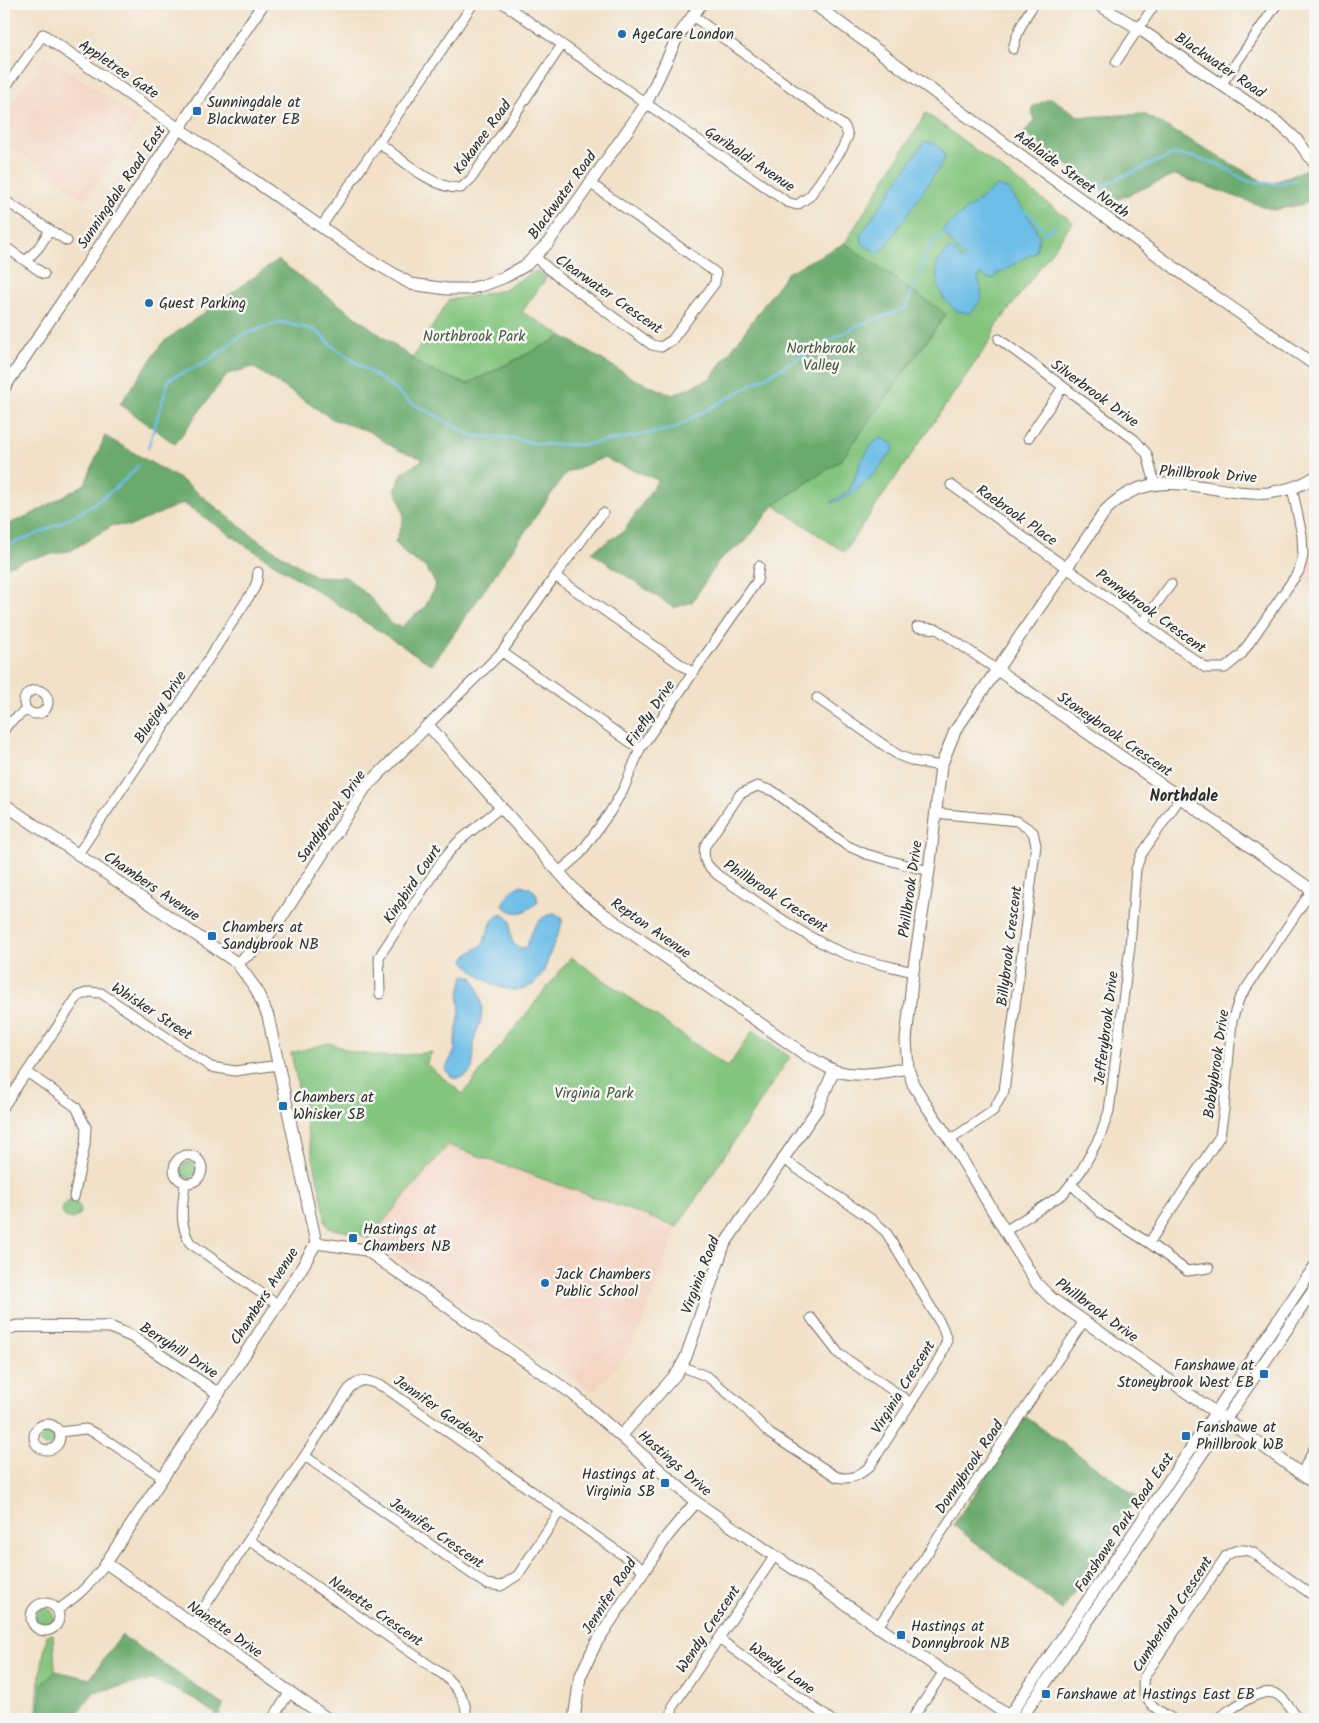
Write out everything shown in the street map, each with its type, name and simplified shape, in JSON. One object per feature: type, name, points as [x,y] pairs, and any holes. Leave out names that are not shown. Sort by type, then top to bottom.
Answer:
[{"type":"street","name":"Sunningdale Road East","points":[[4,388],[263,4]]},
{"type":"street","points":[[321,227],[473,4]]},
{"type":"street","name":"Garibaldi Avenue","points":[[504,4],[787,202],[797,205],[810,196],[842,150],[848,136],[845,127],[693,16]]},
{"type":"street","name":"Blackwater Road","points":[[179,128],[362,255],[411,284],[468,289],[505,277],[526,265],[548,243],[646,104],[677,38],[701,4]]},
{"type":"street","name":"Adelaide Street North","points":[[814,4],[1190,279],[1315,365]]},
{"type":"street","points":[[1013,49],[1016,36],[1026,15],[1034,4]]},
{"type":"street","name":"Blackwater Road","points":[[1097,4],[1138,28],[1282,126],[1298,141],[1315,164]]},
{"type":"street","points":[[1116,62],[1155,4]]},
{"type":"street","points":[[1221,85],[1277,4]]},
{"type":"street","name":"Appletree Gate","points":[[43,35],[179,128]]},
{"type":"street","points":[[4,89],[43,35]]},
{"type":"street","name":"Kokanee Road","points":[[378,142],[431,180],[451,189],[461,188],[471,179],[562,45]]},
{"type":"street","name":"Clearwater Crescent","points":[[535,257],[557,276],[652,345],[661,347],[672,340],[704,298],[715,283],[716,273],[590,183]]},
{"type":"street","points":[[4,200],[67,241]]},
{"type":"street","points":[[26,261],[39,247],[50,230]]},
{"type":"street","points":[[4,246],[44,274]]},
{"type":"street","name":"Silverbrook Drive","points":[[999,339],[1135,440],[1147,454],[1155,484]]},
{"type":"street","points":[[1028,438],[1063,387]]},
{"type":"street","name":"Phillbrook Drive","points":[[1221,1416],[1051,1298],[1037,1284],[950,1140],[913,1084],[908,1068],[906,1040],[913,972],[929,871],[941,766],[956,731],[996,669],[1106,510],[1114,501],[1143,486],[1155,484],[1191,485],[1268,493],[1292,488],[1315,477]]},
{"type":"street","name":"Raebrook Place","points":[[951,485],[1066,567]]},
{"type":"street","name":"Pennybrook Crescent","points":[[1066,567],[1206,668],[1225,668],[1241,655],[1299,571],[1303,556],[1302,535],[1292,488]]},
{"type":"street","name":"Sandybrook Drive","points":[[237,963],[260,946],[280,920],[365,788],[502,652],[590,528],[603,514]]},
{"type":"street","name":"Firefly Drive","points":[[559,872],[580,854],[610,812],[624,788],[640,748],[757,581],[759,566]]},
{"type":"street","name":"Bluejay Drive","points":[[78,854],[174,712],[249,596],[257,581],[258,572]]},
{"type":"street","points":[[555,576],[693,673]]},
{"type":"street","points":[[1143,622],[1171,584]]},
{"type":"street","name":"Stoneybrook Crescent","points":[[918,627],[937,629],[1314,891]]},
{"type":"street","points":[[502,652],[640,748]]},
{"type":"street","points":[[817,698],[898,755],[913,761],[941,766]]},
{"type":"street","points":[[4,730],[9,723],[26,710]]},
{"type":"street","name":"Repton Avenue","points":[[428,725],[580,896],[601,912],[808,1056],[834,1070],[848,1074],[870,1074],[908,1068]]},
{"type":"street","name":"Phillbrook Crescent","points":[[913,972],[843,953],[810,936],[708,868],[704,855],[706,846],[740,794],[757,786],[772,791],[846,845],[866,854],[929,871]]},
{"type":"street","name":"Jefferybrook Drive","points":[[1005,1231],[1064,1194],[1090,1156],[1101,1134],[1109,1111],[1130,946],[1136,869],[1141,855],[1180,798]]},
{"type":"street","name":"Chambers Avenue","points":[[4,804],[237,963],[256,989],[268,1016],[316,1243],[278,1305],[106,1563],[89,1585],[72,1600],[56,1610]]},
{"type":"street","name":"Kingbird Court","points":[[380,994],[379,957],[443,859],[458,842],[501,807]]},
{"type":"street","name":"Billybrook Crescent","points":[[935,813],[1017,821],[1033,832],[1036,844],[1004,1092],[993,1111],[950,1140]]},
{"type":"street","name":"Bobbybrook Drive","points":[[1149,1242],[1220,1136],[1232,1021],[1239,999],[1314,891]]},
{"type":"street","name":"Whisker Street","points":[[4,1106],[78,996],[89,992],[101,994],[211,1067],[235,1070],[279,1065]]},
{"type":"street","name":"Virginia Road","points":[[621,1436],[678,1372],[686,1357],[724,1245],[818,1108],[834,1070]]},
{"type":"street","points":[[27,1072],[76,1107],[86,1128],[85,1145],[74,1197]]},
{"type":"street","name":"Virginia Crescent","points":[[681,1366],[708,1377],[741,1404],[770,1434],[837,1477],[848,1479],[861,1474],[870,1466],[940,1358],[947,1340],[942,1326],[886,1232],[871,1219],[783,1159]]},
{"type":"street","points":[[185,1183],[181,1215],[183,1231],[190,1243],[278,1305]]},
{"type":"street","points":[[1071,1184],[1101,1213],[1149,1242],[1188,1271],[1209,1268]]},
{"type":"street","name":"Hastings Drive","points":[[316,1243],[366,1250],[574,1394],[696,1502],[1009,1718]]},
{"type":"street","name":"Fanshawe Park Road East","points":[[1021,1719],[1221,1416],[1315,1266]]},
{"type":"street","name":"Fanshawe Park Road East","points":[[1009,1718],[1221,1416],[1315,1288]]},
{"type":"street","points":[[811,1318],[839,1354],[911,1403]]},
{"type":"street","name":"Donnybrook Road","points":[[877,1628],[1084,1321]]},
{"type":"street","name":"Berryhill Drive","points":[[4,1330],[17,1326],[110,1327],[133,1337],[218,1394]]},
{"type":"street","name":"Jennifer Gardens","points":[[193,1624],[349,1389],[356,1383],[365,1380],[384,1386],[644,1570]]},
{"type":"street","points":[[1221,1416],[1315,1484]]},
{"type":"street","points":[[59,1432],[86,1429],[99,1435],[162,1477]]},
{"type":"street","points":[[1300,1474],[1315,1447]]},
{"type":"street","name":"Jennifer Crescent","points":[[305,1456],[486,1584],[501,1586],[518,1575],[560,1511]]},
{"type":"street","name":"Jennifer Road","points":[[574,1719],[580,1677],[596,1643],[668,1536],[696,1502]]},
{"type":"street","name":"Nanette Crescent","points":[[249,1540],[445,1676],[460,1692],[467,1708],[466,1719]]},
{"type":"street","name":"Cumberland Crescent","points":[[1173,1719],[1152,1704],[1143,1694],[1142,1685],[1144,1677],[1226,1556],[1231,1552],[1245,1549],[1252,1552],[1315,1597]]},
{"type":"street","name":"Wendy Crescent","points":[[671,1719],[673,1706],[774,1557]]},
{"type":"street","name":"Nanette Drive","points":[[106,1563],[328,1719]]},
{"type":"street","name":"Wendy Lane","points":[[719,1639],[830,1719]]},
{"type":"street","points":[[912,1719],[943,1673]]},
{"type":"street","points":[[272,1719],[290,1692]]},
{"type":"street","points":[[1216,1719],[1252,1696],[1265,1692],[1277,1693],[1298,1719]]},
{"type":"shaded area","points":[[46,54],[140,120],[85,199],[4,141],[4,114]]},
{"type":"shaded area","points":[[1315,491],[1315,588],[1307,581],[1313,549],[1303,497]]},
{"type":"shaded area","name":"Jack Chambers Public School","points":[[448,1145],[677,1227],[641,1328],[623,1359],[593,1392],[369,1239]]},
{"type":"green space","points":[[1051,98],[1080,117],[1144,114],[1269,185],[1306,169],[1315,181],[1315,199],[1300,205],[1273,210],[1175,175],[1116,200],[1024,133],[1034,120],[1032,107]]},
{"type":"green space","points":[[926,113],[1073,222],[996,327],[990,341],[844,552],[774,505],[841,460],[946,315],[845,243]]},
{"type":"green space","name":"Northbrook Valley","points":[[845,243],[946,314],[841,460],[774,505],[745,542],[721,558],[692,602],[674,608],[591,552],[624,531],[658,480],[603,458],[566,473],[432,665],[183,503],[131,526],[113,525],[72,550],[21,561],[4,568],[4,526],[32,514],[85,484],[105,436],[183,481],[255,538],[315,576],[346,577],[371,598],[390,623],[401,627],[425,607],[436,584],[425,567],[406,555],[395,542],[403,521],[403,510],[395,489],[403,472],[424,459],[398,450],[368,431],[334,420],[253,367],[227,374],[175,444],[120,404],[163,342],[278,260],[427,369],[467,384],[563,336],[634,379],[673,395],[711,378],[787,273]]},
{"type":"green space","name":"Northbrook Park","points":[[535,271],[547,277],[522,312],[563,336],[467,384],[427,369],[412,359],[449,300],[503,290]]},
{"type":"green space","name":"Virginia Park","points":[[571,957],[728,1067],[753,1030],[790,1057],[677,1227],[448,1145],[369,1239],[361,1235],[329,1228],[325,1220],[291,1053],[329,1043],[353,1052],[386,1057],[432,1052],[426,1064],[463,1094]]},
{"type":"green space","points":[[186,1162],[192,1162],[197,1167],[195,1176],[186,1178],[181,1173],[181,1167]]},
{"type":"green space","points":[[71,1201],[77,1204],[80,1210],[77,1216],[71,1219],[65,1216],[62,1210],[65,1204]]},
{"type":"green space","points":[[1026,1417],[1138,1497],[1062,1610],[953,1525]]},
{"type":"green space","points":[[47,1428],[53,1431],[56,1437],[53,1443],[47,1446],[41,1443],[38,1437],[41,1431]]},
{"type":"green space","points":[[45,1608],[51,1611],[54,1617],[51,1623],[45,1626],[39,1623],[36,1617],[39,1611]]},
{"type":"green space","points":[[53,1634],[55,1668],[54,1719],[36,1719],[39,1682],[47,1635]]},
{"type":"green space","points":[[121,1635],[224,1705],[218,1716],[191,1697],[153,1680],[94,1692],[79,1711],[77,1719],[39,1719],[42,1684],[56,1671],[90,1679]]},
{"type":"water","points":[[925,141],[938,147],[943,152],[945,159],[884,249],[878,252],[870,249],[862,243],[861,234]]},
{"type":"water","points":[[997,186],[1008,189],[1036,227],[1036,231],[1040,236],[1035,253],[1020,260],[1001,273],[998,272],[995,278],[989,279],[980,274],[978,279],[982,294],[978,305],[970,313],[957,311],[943,298],[937,282],[937,264],[950,248],[962,260],[965,257],[956,249],[943,231],[946,226]]},
{"type":"water","points":[[881,438],[893,444],[894,449],[892,452],[875,473],[852,494],[832,503],[850,490],[861,461],[873,443]]},
{"type":"water","points":[[521,885],[530,888],[536,893],[538,902],[525,911],[513,912],[503,906],[504,902],[509,893]]},
{"type":"water","points":[[554,913],[562,917],[560,928],[543,973],[529,987],[519,990],[498,986],[478,975],[464,960],[466,956],[483,944],[492,921],[498,915],[505,915],[511,921],[512,940],[521,948],[527,947],[533,930],[539,921]]},
{"type":"water","points":[[464,975],[473,977],[480,998],[482,1014],[475,1038],[472,1068],[466,1076],[453,1078],[445,1070],[455,1050],[460,1012],[460,990]]},
{"type":"waterway","points":[[1098,190],[1117,179],[1174,154],[1218,164],[1247,181],[1276,184],[1296,180]]},
{"type":"waterway","points":[[1022,211],[1035,219],[1046,233],[1056,225]]},
{"type":"waterway","points":[[148,448],[169,379],[207,362],[242,335],[281,322],[315,330],[335,348],[388,384],[407,400],[473,436],[513,438],[538,444],[584,445],[673,429],[856,326],[906,308],[931,242],[948,232]]},
{"type":"waterway","points":[[4,546],[39,533],[76,514],[111,491],[138,466]]},
{"type":"place","name":"AgeCare London","points":[[622,34]]},
{"type":"place","name":"Sunningdale at Blackwater EB","points":[[197,111]]},
{"type":"place","name":"Guest Parking","points":[[149,303]]},
{"type":"place","name":"Chambers at Sandybrook NB","points":[[212,936]]},
{"type":"place","name":"Chambers at Whisker SB","points":[[283,1106]]},
{"type":"place","name":"Hastings at Chambers NB","points":[[353,1238]]},
{"type":"place","name":"Jack Chambers Public School","points":[[545,1283]]},
{"type":"place","name":"Fanshawe at Stoneybrook West EB","points":[[1264,1374]]},
{"type":"place","name":"Fanshawe at Phillbrook WB","points":[[1186,1436]]},
{"type":"place","name":"Hastings at Virginia SB","points":[[665,1483]]},
{"type":"place","name":"Hastings at Donnybrook NB","points":[[901,1635]]},
{"type":"place","name":"Fanshawe at Hastings East EB","points":[[1046,1694]]},
{"type":"district","name":"Northdale","points":[[1184,795]]}]
